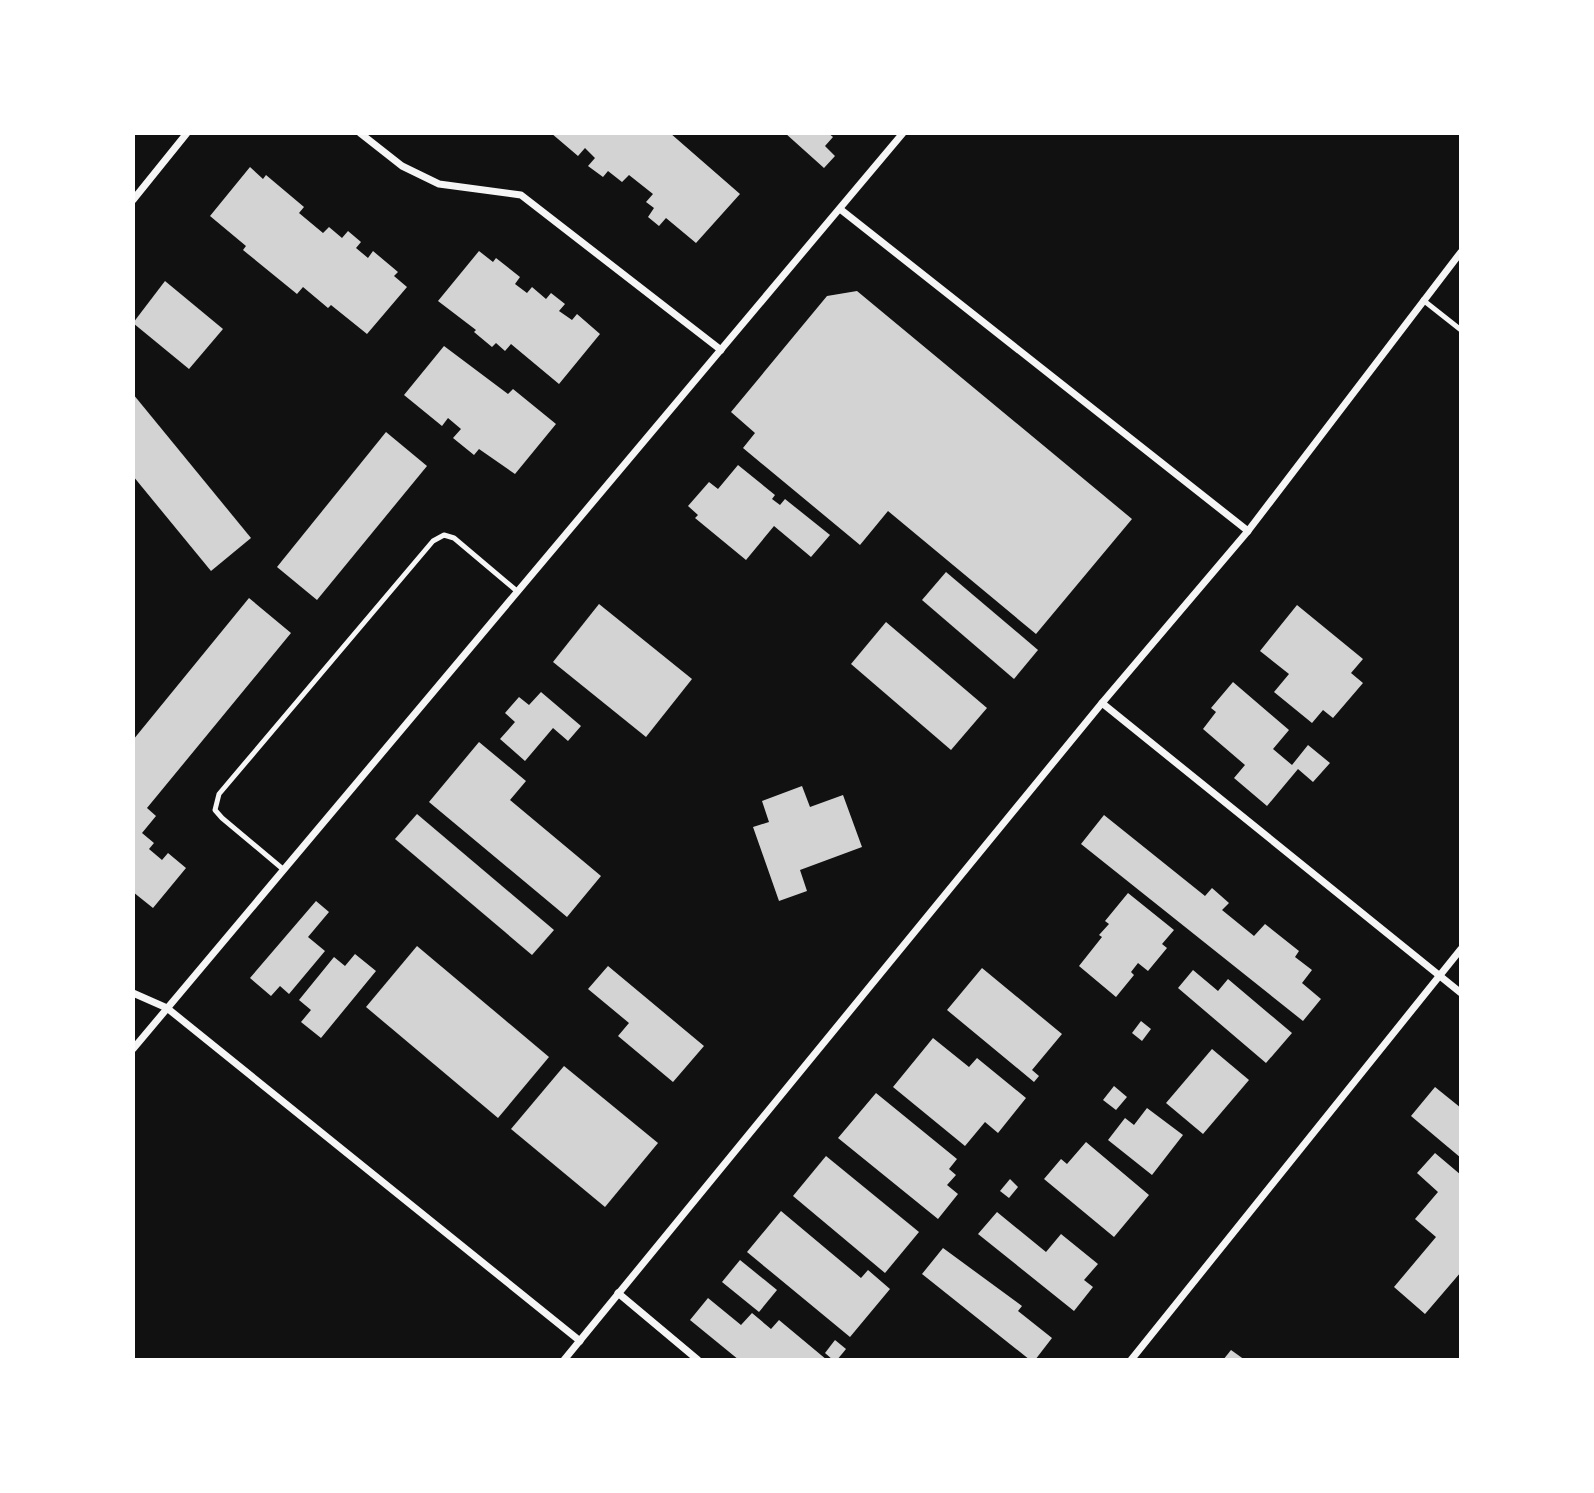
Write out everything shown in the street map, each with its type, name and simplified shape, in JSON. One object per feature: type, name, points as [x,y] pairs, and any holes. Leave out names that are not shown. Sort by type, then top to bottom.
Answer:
[{"type":"street","points":[[133,200],[187,133]]},
{"type":"street","points":[[360,133],[402,166],[439,184],[521,195],[721,350]]},
{"type":"street","points":[[133,1049],[903,133]]},
{"type":"street","points":[[840,209],[1248,531]]},
{"type":"street","points":[[564,1360],[1102,703],[1248,531],[1461,252]]},
{"type":"street","points":[[1102,703],[1461,993]]},
{"type":"street","points":[[1131,1360],[1461,949]]},
{"type":"street","points":[[133,993],[167,1008],[580,1341]]},
{"type":"street","points":[[618,1293],[698,1360]]},
{"type":"lane","points":[[1423,300],[1461,330]]},
{"type":"lane","points":[[284,870],[215,810],[219,794],[433,541],[444,535],[454,538],[518,592]]},
{"type":"building","points":[[551,133],[670,133],[740,194],[696,243],[666,218],[659,226],[648,217],[654,208],[646,202],[653,194],[629,175],[622,182],[608,171],[603,177],[588,166],[595,158],[585,148],[578,156]]},
{"type":"building","points":[[785,133],[828,133],[833,137],[825,146],[835,156],[824,168]]},
{"type":"building","points":[[250,167],[263,179],[266,175],[304,207],[299,213],[323,233],[329,227],[342,238],[348,231],[361,242],[356,248],[368,258],[373,251],[398,272],[394,276],[407,287],[367,334],[331,305],[328,308],[303,287],[297,294],[243,250],[246,246],[210,216]]},
{"type":"building","points":[[479,251],[493,262],[496,258],[520,277],[515,284],[527,293],[532,287],[546,299],[551,293],[565,304],[559,311],[572,320],[577,314],[600,334],[559,384],[511,344],[505,351],[496,343],[492,347],[474,332],[476,330],[438,301]]},
{"type":"building","points":[[165,281],[223,329],[189,369],[133,323]]},
{"type":"building","points":[[857,291],[1132,519],[1036,634],[888,511],[860,545],[743,448],[755,433],[731,412],[827,296]]},
{"type":"building","points":[[444,346],[508,394],[513,389],[556,424],[515,474],[479,449],[474,455],[453,438],[461,429],[448,418],[442,426],[404,395]]},
{"type":"building","points":[[133,394],[251,538],[211,571],[133,476]]},
{"type":"building","points":[[386,432],[427,466],[317,600],[277,567]]},
{"type":"building","points":[[738,465],[775,495],[772,499],[780,505],[785,499],[830,535],[811,557],[774,526],[746,560],[695,518],[698,515],[688,506],[709,482],[718,489]]},
{"type":"building","points":[[946,572],[1038,650],[1014,679],[922,600]]},
{"type":"building","points":[[249,598],[291,633],[147,808],[156,816],[142,833],[154,843],[149,849],[162,860],[168,853],[186,868],[153,908],[133,892],[133,740]]},
{"type":"building","points":[[599,604],[692,679],[646,737],[553,662]]},
{"type":"building","points":[[1297,605],[1363,659],[1351,673],[1363,683],[1333,718],[1323,710],[1312,723],[1274,692],[1289,674],[1260,651]]},
{"type":"building","points":[[886,622],[987,708],[951,750],[851,664]]},
{"type":"building","points":[[1233,682],[1289,730],[1273,749],[1292,765],[1308,745],[1330,763],[1313,782],[1298,769],[1267,806],[1234,778],[1245,765],[1203,729],[1216,712],[1211,708]]},
{"type":"building","points":[[541,692],[581,726],[568,741],[553,728],[525,761],[500,739],[515,722],[505,713],[519,697],[529,705]]},
{"type":"building","points":[[479,742],[526,781],[510,800],[601,876],[567,917],[429,802]]},
{"type":"building","points":[[802,786],[810,807],[843,795],[862,847],[800,870],[807,891],[779,901],[753,827],[769,822],[762,801]]},
{"type":"building","points":[[417,814],[554,930],[532,955],[395,839]]},
{"type":"building","points":[[1104,815],[1205,896],[1212,888],[1229,903],[1222,910],[1254,936],[1265,924],[1299,951],[1295,957],[1312,970],[1302,983],[1321,999],[1303,1021],[1081,844]]},
{"type":"building","points":[[1128,893],[1174,930],[1162,944],[1167,948],[1148,971],[1138,963],[1131,972],[1134,975],[1116,997],[1079,966],[1102,937],[1099,935],[1109,924],[1105,921]]},
{"type":"building","points":[[316,901],[329,912],[308,937],[325,951],[289,994],[280,986],[271,996],[250,978]]},
{"type":"building","points":[[417,946],[549,1057],[498,1118],[366,1007]]},
{"type":"building","points":[[355,954],[376,971],[321,1038],[301,1022],[311,1010],[299,1000],[334,957],[345,966]]},
{"type":"building","points":[[608,966],[704,1046],[673,1082],[618,1036],[629,1023],[588,989]]},
{"type":"building","points":[[982,968],[1062,1034],[1032,1070],[1039,1076],[1034,1082],[947,1010]]},
{"type":"building","points":[[1193,970],[1218,991],[1228,979],[1292,1033],[1266,1063],[1178,988]]},
{"type":"building","points":[[1141,1021],[1151,1029],[1142,1041],[1132,1033]]},
{"type":"building","points":[[933,1038],[969,1067],[977,1058],[1026,1098],[998,1133],[985,1122],[965,1146],[893,1087]]},
{"type":"building","points":[[1212,1049],[1249,1080],[1203,1134],[1166,1103]]},
{"type":"building","points":[[564,1066],[658,1143],[605,1207],[511,1129]]},
{"type":"building","points":[[1114,1086],[1127,1097],[1116,1110],[1103,1100]]},
{"type":"building","points":[[1435,1087],[1461,1108],[1461,1158],[1411,1116]]},
{"type":"building","points":[[876,1093],[957,1159],[949,1169],[956,1175],[947,1185],[958,1194],[938,1219],[838,1138]]},
{"type":"building","points":[[1147,1108],[1183,1135],[1152,1175],[1108,1140],[1125,1118],[1134,1125]]},
{"type":"building","points":[[1086,1142],[1149,1195],[1114,1237],[1044,1179],[1061,1159],[1067,1164]]},
{"type":"building","points":[[1435,1153],[1461,1175],[1461,1272],[1425,1314],[1394,1287],[1436,1237],[1415,1219],[1438,1192],[1417,1173]]},
{"type":"building","points":[[826,1156],[919,1232],[885,1273],[793,1196]]},
{"type":"building","points":[[1010,1179],[1018,1187],[1009,1198],[1000,1191]]},
{"type":"building","points":[[781,1211],[861,1278],[868,1270],[890,1289],[850,1337],[747,1252]]},
{"type":"building","points":[[997,1212],[1046,1252],[1061,1234],[1098,1264],[1084,1280],[1093,1287],[1074,1311],[978,1234]]},
{"type":"building","points":[[943,1248],[1022,1306],[1018,1311],[1052,1338],[1035,1360],[1030,1360],[922,1274]]},
{"type":"building","points":[[740,1260],[777,1290],[759,1312],[722,1282]]},
{"type":"building","points":[[708,1298],[741,1325],[752,1313],[771,1329],[779,1320],[827,1360],[739,1360],[690,1320]]},
{"type":"building","points":[[835,1340],[846,1349],[837,1360],[833,1360],[825,1353]]},
{"type":"building","points":[[1231,1350],[1245,1360],[1223,1360]]}]
